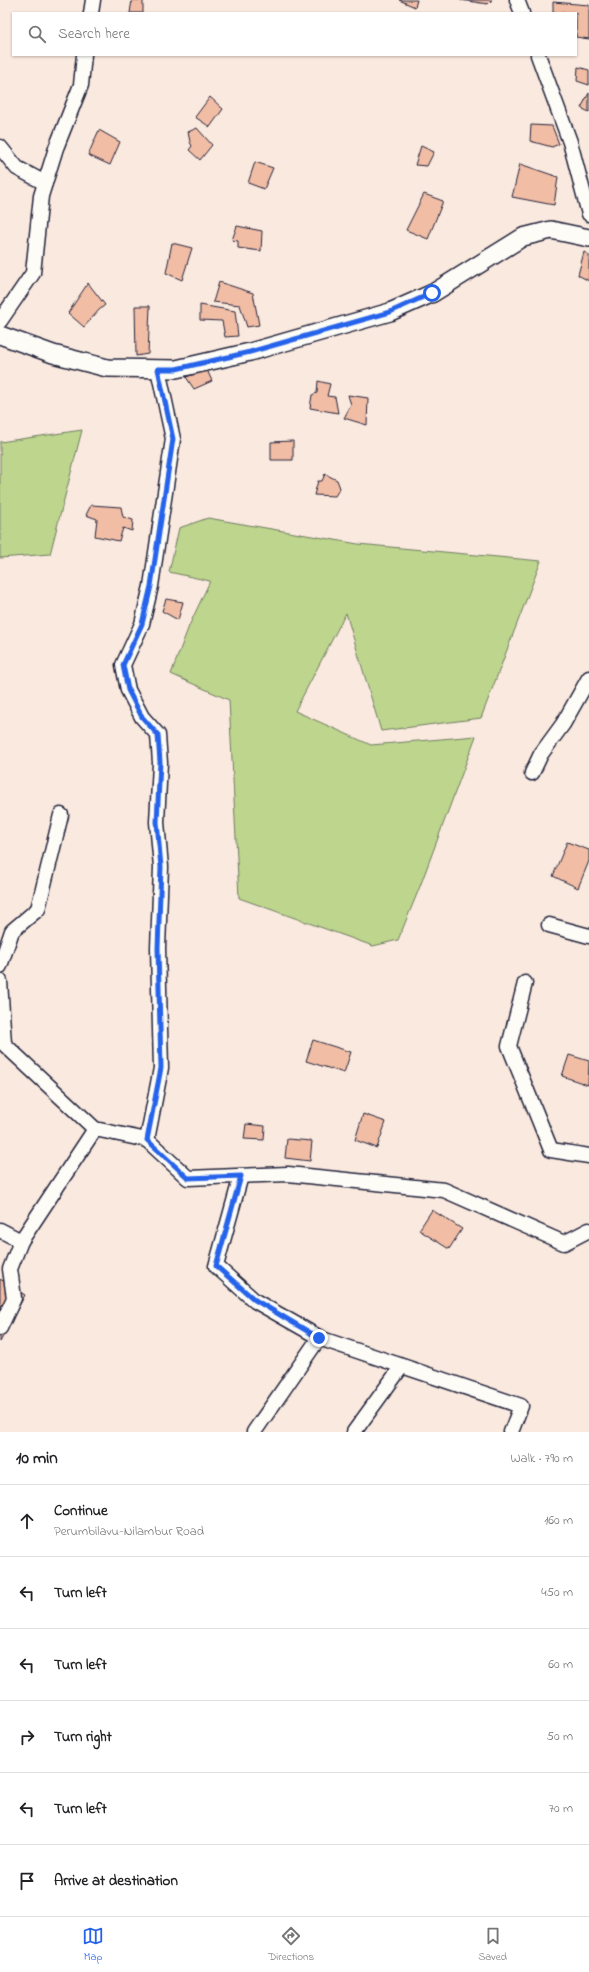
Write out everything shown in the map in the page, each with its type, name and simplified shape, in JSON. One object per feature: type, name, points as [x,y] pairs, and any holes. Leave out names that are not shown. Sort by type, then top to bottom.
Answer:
[{"type":"main road","points":[[0,335],[53,354],[107,368],[176,369],[250,352],[390,312],[432,293],[523,237],[551,230],[589,238]]},
{"type":"street","points":[[91,12],[93,0]]},
{"type":"street","points":[[0,321],[33,274],[41,196],[56,148],[81,85],[84,56]]},
{"type":"street","points":[[538,56],[570,142],[589,214]]},
{"type":"street","points":[[0,147],[18,168],[45,183]]},
{"type":"street","points":[[147,1140],[161,1068],[158,948],[161,867],[157,822],[160,762],[158,735],[142,717],[128,690],[123,665],[142,624],[151,586],[173,439],[158,369]]},
{"type":"street","points":[[532,773],[541,754],[563,724],[589,678]]},
{"type":"street","points":[[0,966],[4,938],[38,909],[61,815]]},
{"type":"street","points":[[549,925],[589,936]]},
{"type":"street","points":[[0,981],[4,1044],[95,1129],[147,1140],[188,1178],[288,1174],[444,1190],[564,1242],[589,1230]]},
{"type":"street","points":[[524,983],[509,1046],[551,1150],[589,1156]]},
{"type":"street","points":[[0,1328],[14,1298],[10,1269],[21,1242],[95,1129]]},
{"type":"street","points":[[241,1176],[216,1266],[255,1300],[319,1338],[521,1406],[511,1432]]},
{"type":"street","points":[[0,1230],[21,1242]]},
{"type":"street","points":[[254,1432],[319,1338]]},
{"type":"street","points":[[354,1432],[402,1366]]},
{"type":"green space","points":[[82,430],[50,554],[0,558],[0,442]]},
{"type":"green space","points":[[208,518],[358,544],[541,561],[481,718],[381,731],[346,613],[295,711],[371,745],[476,736],[419,889],[398,940],[373,946],[239,898],[229,700],[171,674],[189,626],[210,581],[169,572],[179,528]]},
{"type":"building","points":[[132,0],[143,0],[143,12],[130,12]]},
{"type":"building","points":[[399,0],[417,0],[415,7]]},
{"type":"building","points":[[460,0],[492,0],[488,4]]},
{"type":"building","points":[[553,2],[589,5],[589,39],[577,37],[577,12],[553,12]]},
{"type":"building","points":[[578,67],[589,70],[589,85],[577,81]]},
{"type":"building","points":[[589,93],[589,112],[581,108]]},
{"type":"building","points":[[210,97],[223,109],[210,127],[195,117]]},
{"type":"building","points":[[531,125],[552,126],[559,144],[552,147],[530,141]]},
{"type":"building","points":[[197,128],[212,145],[200,160],[189,150],[192,146],[188,132]]},
{"type":"building","points":[[99,130],[120,142],[110,165],[88,155]]},
{"type":"building","points":[[421,146],[434,152],[427,166],[415,165]]},
{"type":"building","points":[[255,162],[273,168],[264,189],[248,183]]},
{"type":"building","points":[[520,164],[558,177],[554,205],[512,197]]},
{"type":"building","points":[[424,194],[443,201],[428,239],[406,230]]},
{"type":"building","points":[[237,226],[262,231],[261,251],[238,248],[238,241],[232,240]]},
{"type":"building","points":[[172,243],[192,248],[182,280],[166,273]]},
{"type":"building","points":[[584,252],[589,255],[589,281],[578,275]]},
{"type":"building","points":[[219,282],[253,293],[259,325],[247,327],[240,305],[213,302]]},
{"type":"building","points":[[88,283],[105,305],[84,327],[68,313]]},
{"type":"building","points":[[200,305],[235,311],[238,336],[225,337],[222,321],[200,320]]},
{"type":"building","points":[[135,306],[150,306],[148,354],[136,356]]},
{"type":"building","points":[[207,370],[212,381],[194,389],[186,377]]},
{"type":"building","points":[[318,381],[330,384],[327,396],[335,397],[338,413],[310,408],[312,395],[317,393]]},
{"type":"building","points":[[348,395],[368,398],[367,425],[344,418],[351,405]]},
{"type":"building","points":[[293,441],[293,460],[271,460],[271,442]]},
{"type":"building","points":[[325,474],[337,480],[340,488],[335,496],[314,495],[318,481],[322,481]]},
{"type":"building","points":[[91,505],[121,507],[123,517],[133,520],[132,531],[123,528],[119,541],[95,536],[97,519],[86,515]]},
{"type":"building","points":[[166,599],[183,602],[178,620],[162,611]]},
{"type":"building","points":[[567,842],[589,850],[589,861],[578,888],[553,876]]},
{"type":"building","points":[[313,1040],[351,1052],[344,1073],[306,1061]]},
{"type":"building","points":[[569,1055],[589,1061],[588,1085],[562,1076]]},
{"type":"building","points":[[363,1114],[386,1122],[377,1148],[355,1140]]},
{"type":"building","points":[[246,1124],[265,1126],[264,1140],[244,1139]]},
{"type":"building","points":[[287,1139],[312,1141],[310,1161],[285,1158]]},
{"type":"building","points":[[432,1210],[462,1229],[449,1249],[419,1230]]},
{"type":"building","points":[[0,1279],[25,1295],[0,1342]]},
{"type":"route","points":[[319,1338],[255,1300],[216,1266],[241,1176],[188,1178],[147,1140],[161,1068],[158,948],[161,867],[157,822],[160,762],[158,735],[142,717],[128,690],[123,665],[142,624],[151,586],[173,439],[158,369],[176,369],[250,352],[390,312],[432,293]]}]
